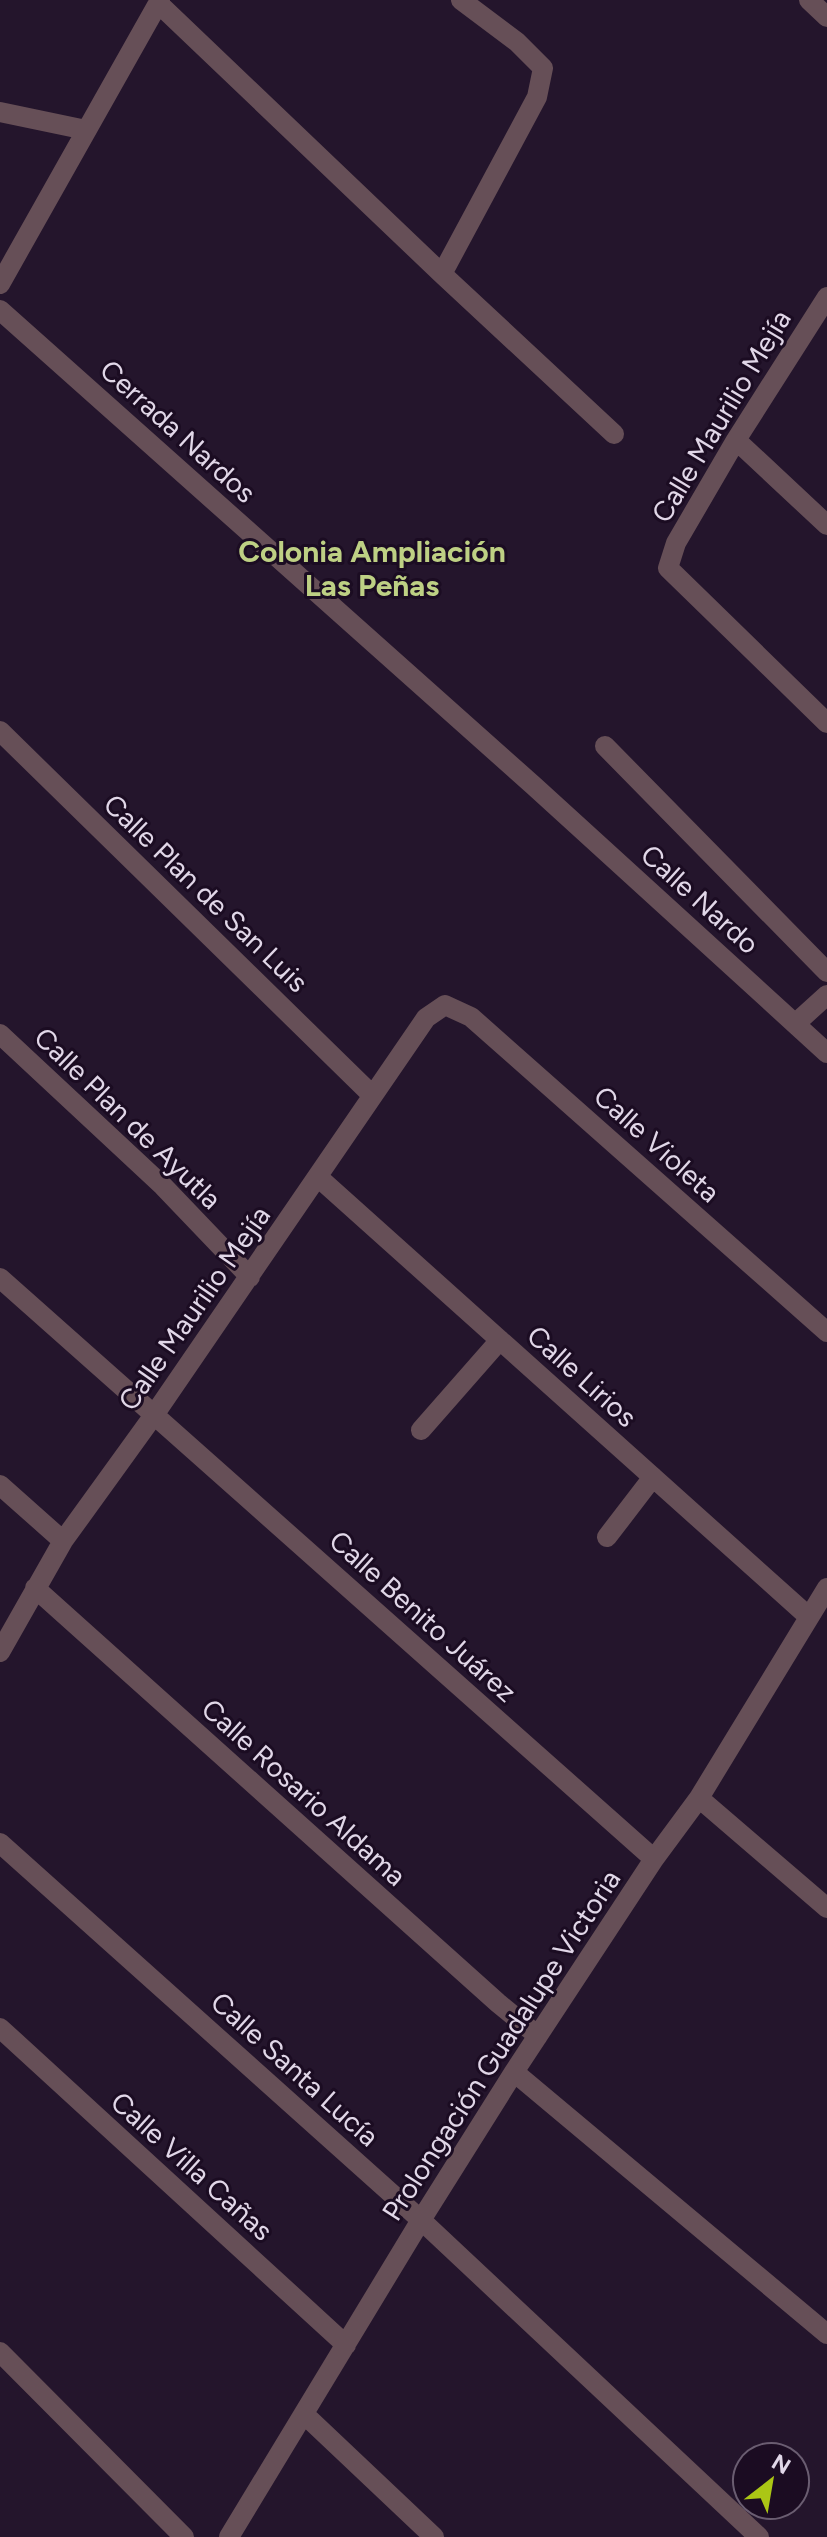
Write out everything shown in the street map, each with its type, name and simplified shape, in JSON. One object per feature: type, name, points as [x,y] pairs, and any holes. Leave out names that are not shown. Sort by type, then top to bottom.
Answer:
[{"type":"street","points":[[442,274],[537,97],[543,68],[517,42],[461,0]]},
{"type":"street","points":[[809,0],[827,17]]},
{"type":"street","points":[[0,284],[159,2],[614,434]]},
{"type":"street","points":[[0,112],[86,130]]},
{"type":"street","name":"Calle Maurilio Mejía","points":[[820,716],[668,568],[676,543],[736,440],[827,297]]},
{"type":"street","name":"Cerrada Nardos","points":[[0,310],[534,786]]},
{"type":"street","points":[[736,440],[827,525]]},
{"type":"street","points":[[820,716],[827,693]]},
{"type":"street","name":"Calle Plan de San Luis","points":[[0,731],[372,1095]]},
{"type":"street","points":[[605,746],[827,972]]},
{"type":"street","name":"Calle Nardo","points":[[534,786],[827,1053]]},
{"type":"street","points":[[795,1024],[827,995]]},
{"type":"street","name":"Calle Maurilio Mejía","points":[[0,1652],[63,1541],[250,1277],[426,1018],[445,1005]]},
{"type":"street","name":"Calle Violeta","points":[[445,1005],[471,1017],[827,1332]]},
{"type":"street","name":"Calle Plan de Ayutla","points":[[0,1034],[163,1186],[250,1277]]},
{"type":"street","name":"Calle Lirios","points":[[318,1177],[809,1617]]},
{"type":"street","name":"Calle Benito Juárez","points":[[0,1278],[654,1859]]},
{"type":"street","points":[[421,1430],[500,1340]]},
{"type":"street","points":[[607,1537],[653,1477]]},
{"type":"street","points":[[0,1485],[63,1541]]},
{"type":"street","name":"Calle Rosario Aldama","points":[[35,1588],[538,2036]]},
{"type":"street","name":"Prolongación Guadalupe Victoria","points":[[229,2537],[514,2072],[654,1859],[699,1798],[827,1588]]},
{"type":"street","points":[[699,1798],[827,1908]]},
{"type":"street","name":"Calle Santa Lucía","points":[[0,1843],[421,2220],[759,2537]]},
{"type":"street","name":"Calle Villa Cañas","points":[[0,2028],[346,2345]]},
{"type":"street","points":[[514,2072],[827,2334]]},
{"type":"street","points":[[0,2352],[184,2537]]},
{"type":"street","points":[[305,2415],[434,2537]]},
{"type":"district","name":"Colonia Ampliación Las Peñas","points":[[372,568]]}]
